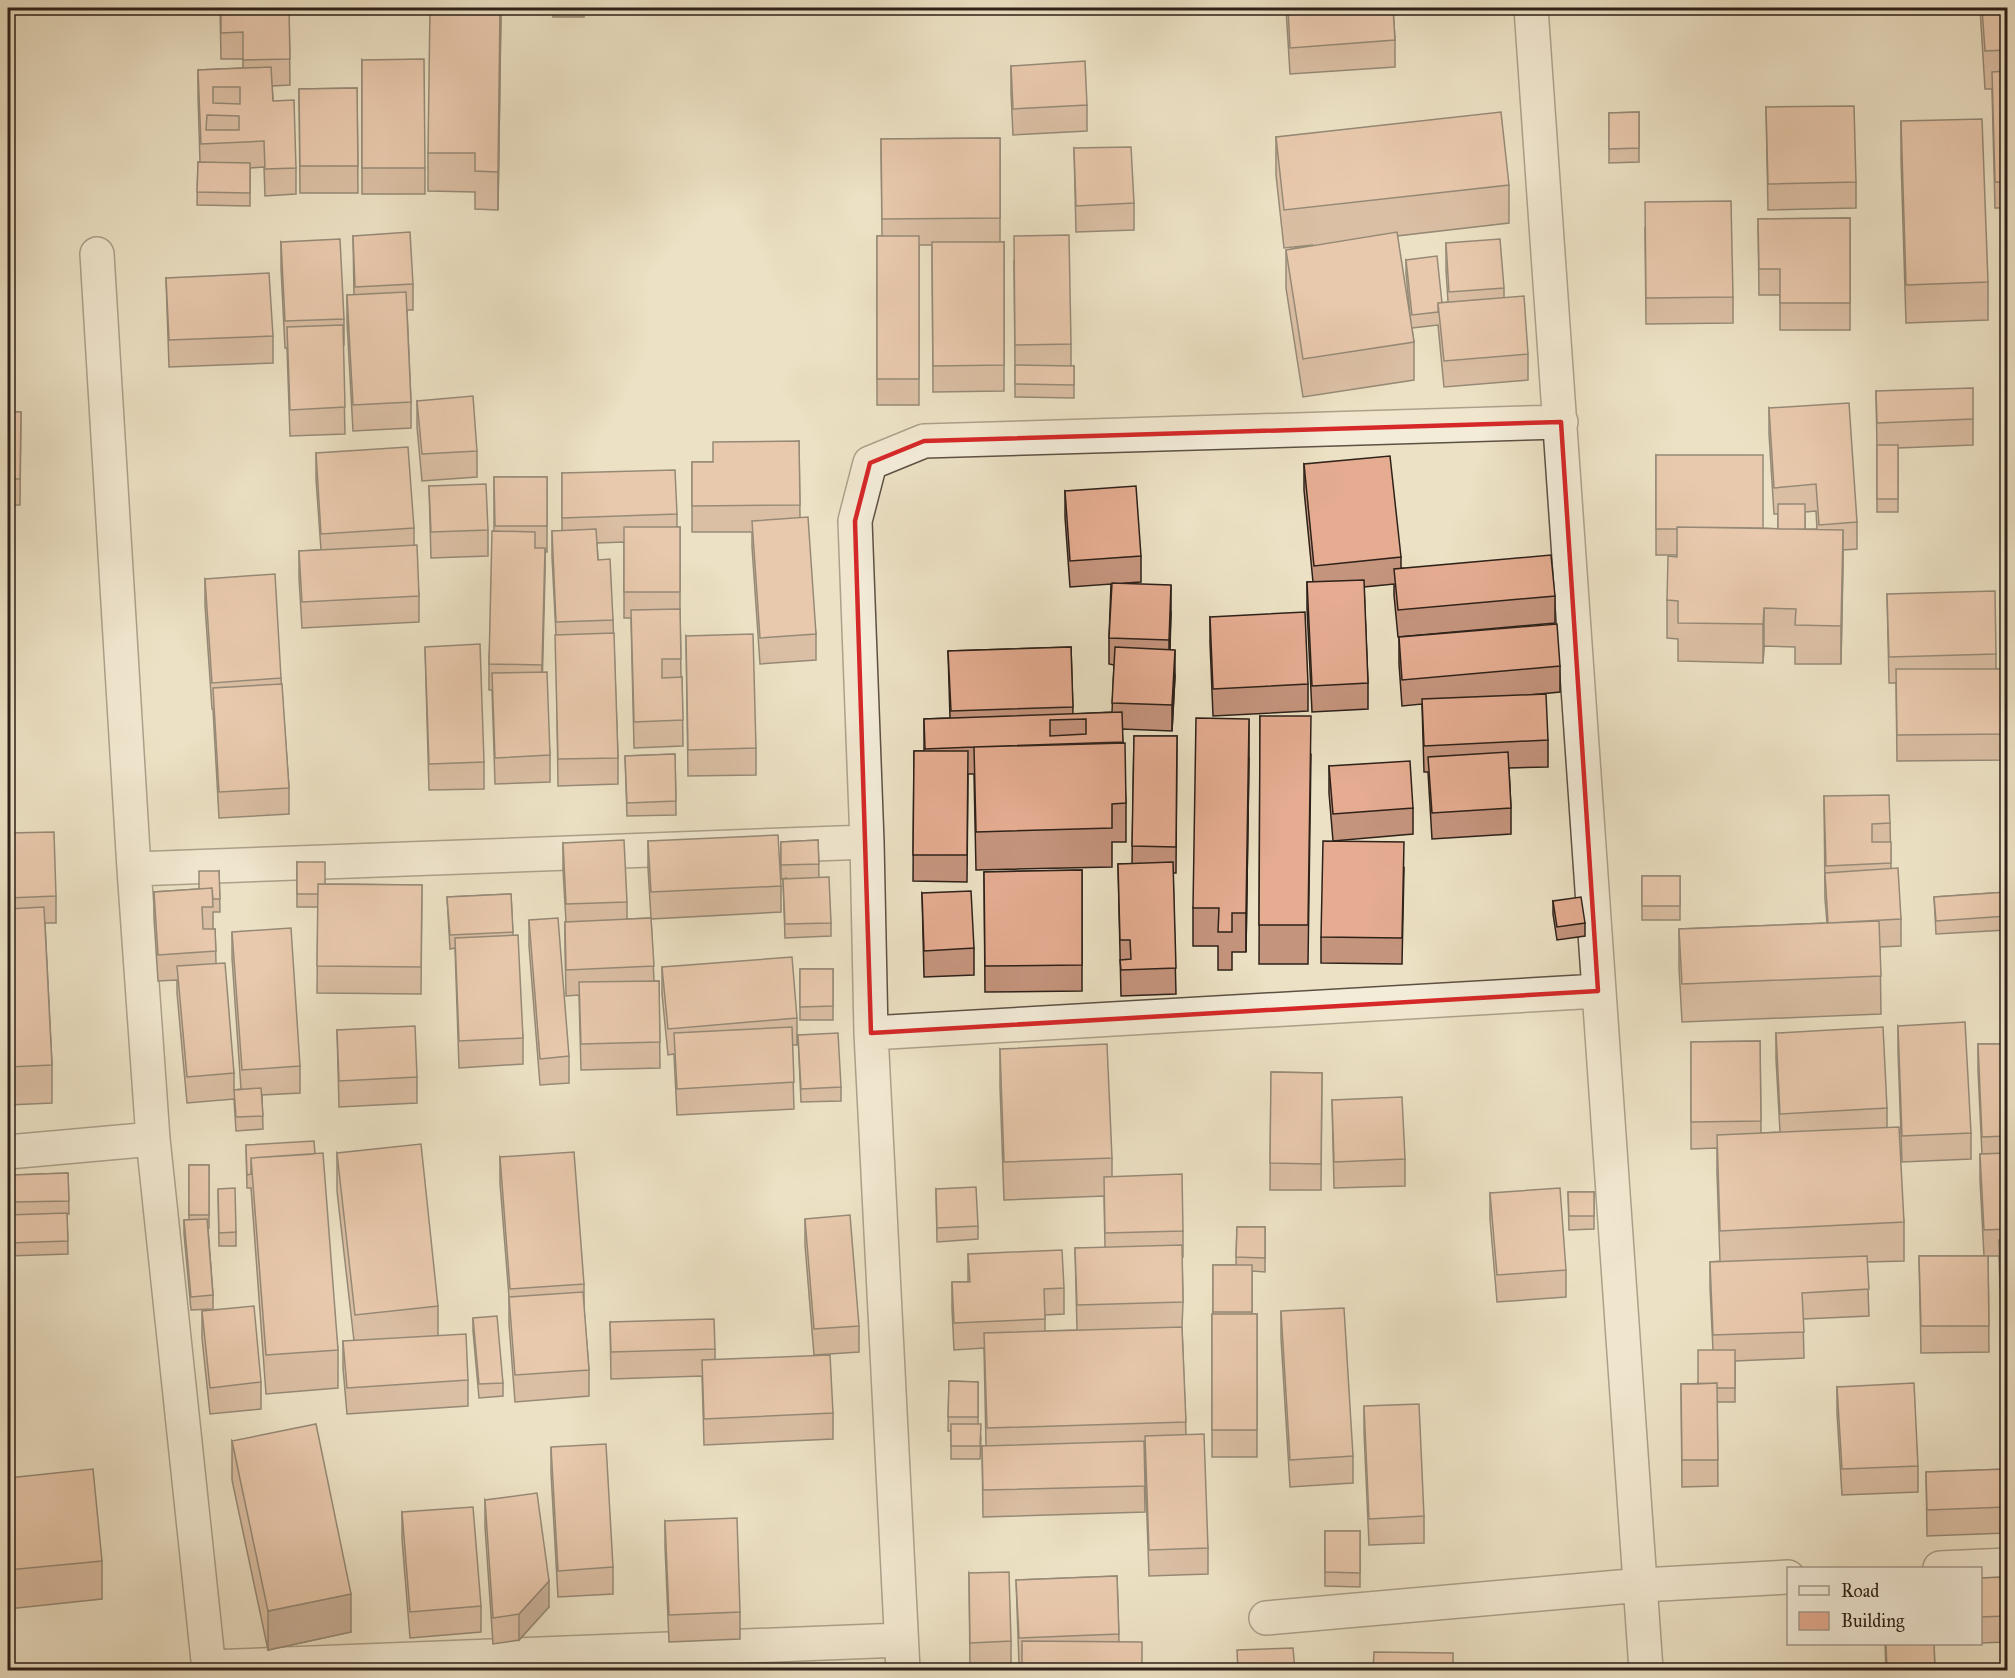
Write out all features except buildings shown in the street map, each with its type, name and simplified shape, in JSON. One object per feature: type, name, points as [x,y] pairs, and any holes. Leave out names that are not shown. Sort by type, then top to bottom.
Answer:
[{"type":"street","points":[[1531,8],[1598,991],[1642,1585],[1646,1671]]},
{"type":"street","points":[[97,254],[134,869],[153,1139],[209,1669],[902,1655],[871,1033],[867,842],[855,521],[870,464],[924,441],[1561,422]]},
{"type":"street","points":[[134,869],[867,842]]},
{"type":"street","points":[[871,1033],[1598,991]]},
{"type":"street","points":[[8,1152],[153,1139]]},
{"type":"street","points":[[1974,1567],[2007,1565]]},
{"type":"street","points":[[1266,1618],[1642,1585],[1787,1577]]},
{"type":"highlighted area","points":[[1561,422],[1598,991],[871,1033],[855,521],[870,463],[924,441]]}]
